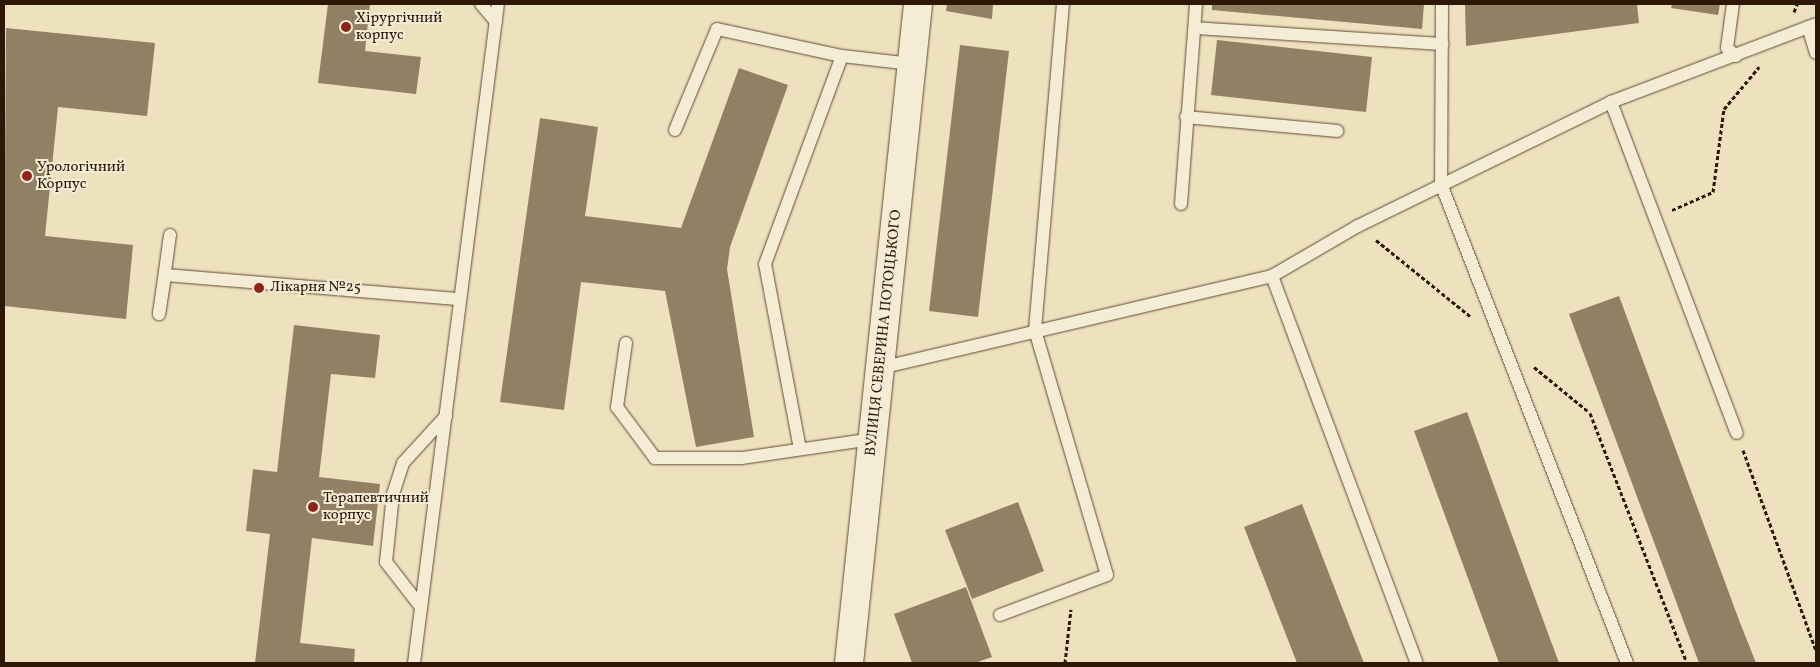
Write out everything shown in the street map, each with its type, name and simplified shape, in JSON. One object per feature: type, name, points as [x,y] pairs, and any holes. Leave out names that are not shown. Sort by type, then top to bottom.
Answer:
[{"type":"street","name":"ВУЛИЦЯ СЕВЕРИНА ПОТОЦЬКОГО","points":[[850,663],[918,4]]},
{"type":"lane","points":[[481,4],[496,22]]},
{"type":"lane","points":[[414,663],[498,4]]},
{"type":"lane","points":[[1000,615],[1107,575],[1035,330],[1063,4]]},
{"type":"lane","points":[[1181,204],[1196,4]]},
{"type":"lane","points":[[1442,4],[1441,184],[1628,663]]},
{"type":"lane","points":[[1733,4],[1727,48],[1736,56]]},
{"type":"lane","points":[[880,368],[1035,330],[1272,276],[1441,184],[1611,102],[1812,26],[1816,53]]},
{"type":"lane","points":[[1194,28],[1442,44]]},
{"type":"lane","points":[[675,130],[717,30],[842,56],[912,64]]},
{"type":"lane","points":[[800,450],[766,264],[842,56]]},
{"type":"lane","points":[[1611,102],[1653,218],[1737,433]]},
{"type":"lane","points":[[1186,118],[1338,131]]},
{"type":"lane","points":[[170,235],[159,314],[165,275],[460,299]]},
{"type":"lane","points":[[1272,276],[1417,663]]},
{"type":"lane","points":[[626,343],[617,407],[655,458],[742,458],[873,439]]},
{"type":"lane","points":[[421,607],[386,562],[393,494],[403,463],[446,416]]},
{"type":"path","points":[[1653,218],[1713,192],[1724,110],[1786,36],[1797,4]]},
{"type":"path","points":[[1590,413],[1687,663]]},
{"type":"path","points":[[1737,433],[1816,651]]},
{"type":"path","points":[[1065,663],[1073,589]]},
{"type":"building","name":"Хірургічний корпус","points":[[328,4],[370,4],[365,51],[421,57],[416,94],[318,83]]},
{"type":"building","points":[[947,4],[993,4],[992,19],[946,11]]},
{"type":"building","points":[[1212,4],[1424,4],[1422,29],[1212,10]]},
{"type":"building","points":[[1465,4],[1637,4],[1639,23],[1466,46]]},
{"type":"building","points":[[1672,4],[1720,4],[1718,15],[1671,8]]},
{"type":"building","name":"Урологічний Корпус","points":[[6,28],[155,43],[147,116],[58,107],[45,236],[133,245],[126,319],[4,306]]},
{"type":"building","points":[[1217,40],[1372,57],[1366,112],[1211,95]]},
{"type":"building","points":[[960,45],[1009,51],[978,317],[929,311]]},
{"type":"building","points":[[739,68],[788,85],[730,247],[727,269],[754,437],[696,447],[665,291],[581,282],[564,410],[500,402],[540,118],[598,127],[585,216],[681,228]]},
{"type":"building","points":[[1619,296],[1756,663],[1699,663],[1569,314]]},
{"type":"building","name":"Терапевтичний корпус","points":[[294,325],[380,335],[375,378],[331,374],[319,477],[380,484],[373,546],[312,538],[300,643],[355,649],[354,663],[255,663],[270,534],[246,531],[253,469],[277,472]]},
{"type":"building","points":[[1467,412],[1559,663],[1499,663],[1414,431]]},
{"type":"building","points":[[1018,502],[1044,571],[972,599],[945,530]]},
{"type":"building","points":[[1302,504],[1364,663],[1297,663],[1244,527]]},
{"type":"building","points":[[966,587],[992,657],[975,663],[912,663],[894,614]]},
{"type":"place","name":"Хірургічний корпус","points":[[346,27]]},
{"type":"place","name":"Урологічний Корпус","points":[[27,176]]},
{"type":"place","name":"Лікарня №25","points":[[259,288]]},
{"type":"place","name":"Терапевтичний корпус","points":[[313,507]]}]
